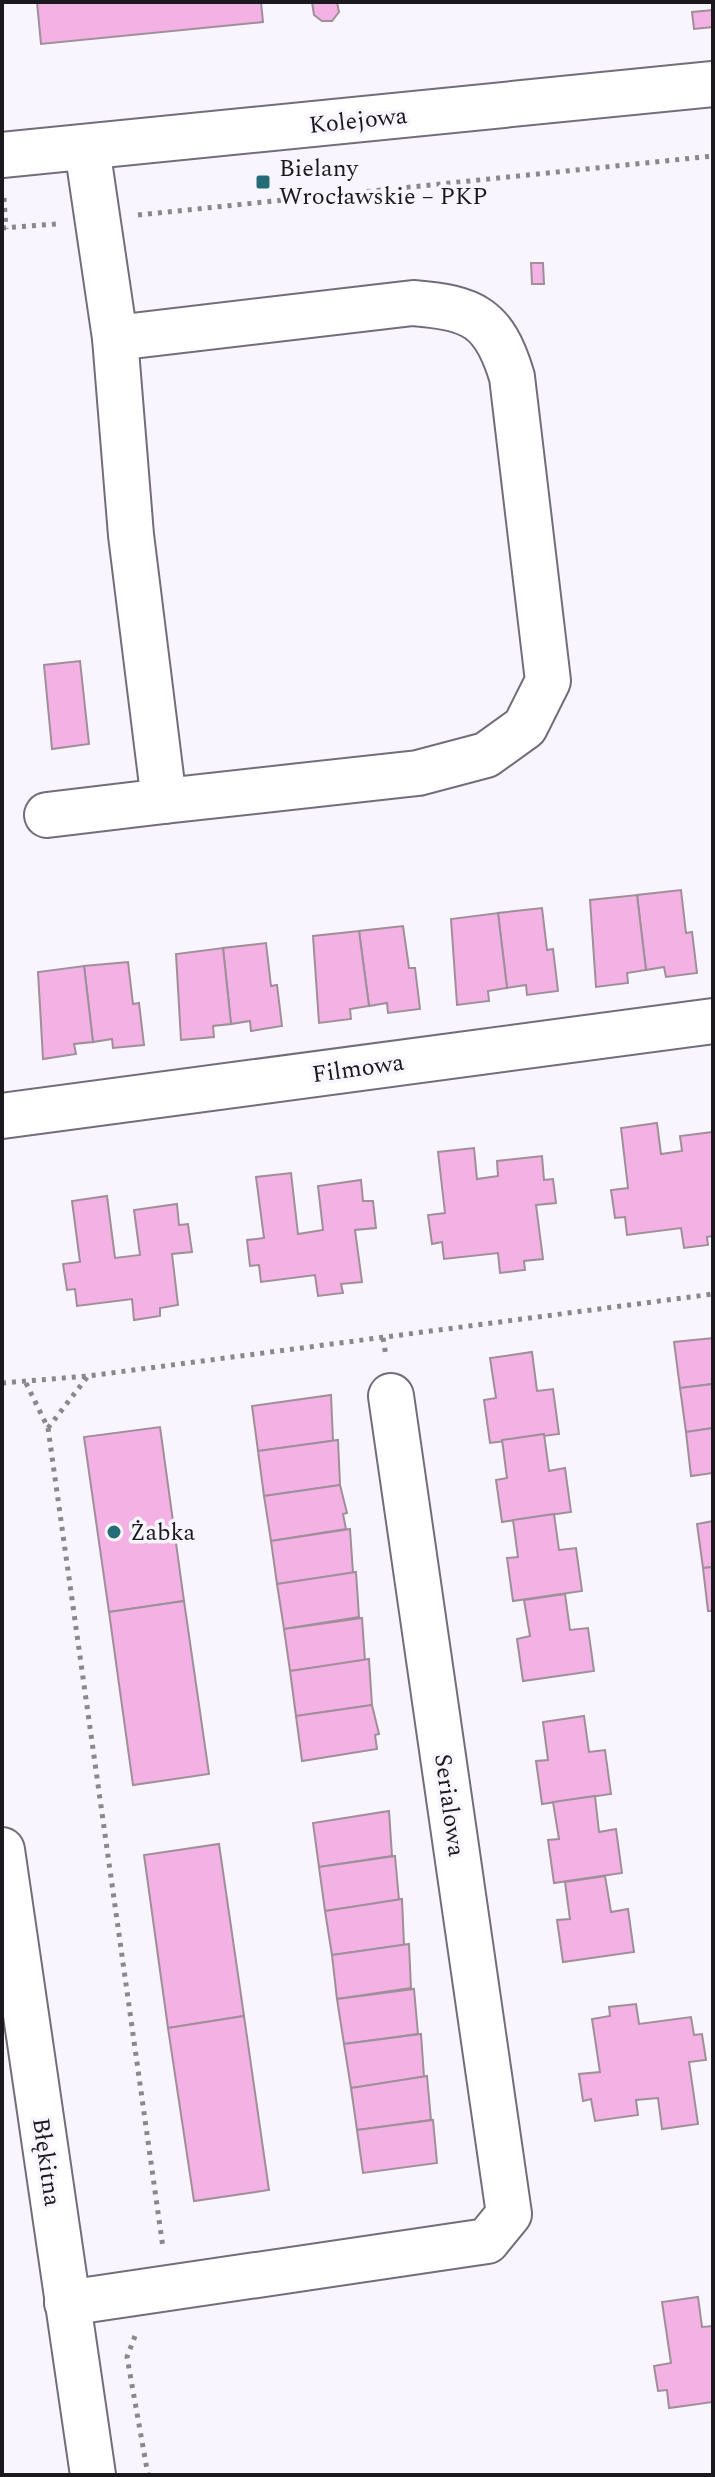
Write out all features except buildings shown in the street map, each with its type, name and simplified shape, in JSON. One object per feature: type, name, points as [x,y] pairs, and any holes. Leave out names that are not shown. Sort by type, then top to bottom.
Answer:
[{"type":"street","name":"Kolejowa","points":[[3,169],[87,148],[713,84]]},
{"type":"street","points":[[87,148],[115,338],[131,535],[164,801]]},
{"type":"street","points":[[47,815],[418,773],[486,755],[525,727],[548,681],[512,377],[502,342],[479,318],[445,306],[413,303],[115,338]]},
{"type":"street","name":"Filmowa","points":[[2,1116],[713,1021]]},
{"type":"street","name":"Serialowa","points":[[152,2291],[487,2241],[509,2214],[391,1396]]},
{"type":"street","name":"Błękitna","points":[[2,1850],[93,2475]]},
{"type":"street","points":[[67,2303],[152,2291]]},
{"type":"path","points":[[3,169],[4,229],[713,156]]},
{"type":"path","points":[[2,1383],[88,1376],[713,1294]]},
{"type":"path","points":[[48,1428],[88,1376]]},
{"type":"path","points":[[26,1383],[48,1428],[166,2265],[152,2291],[127,2357],[148,2475]]},
{"type":"place","name":"Bielany Wrocławskie – PKP","points":[[263,182]]},
{"type":"place","name":"Żabka","points":[[114,1532]]}]
